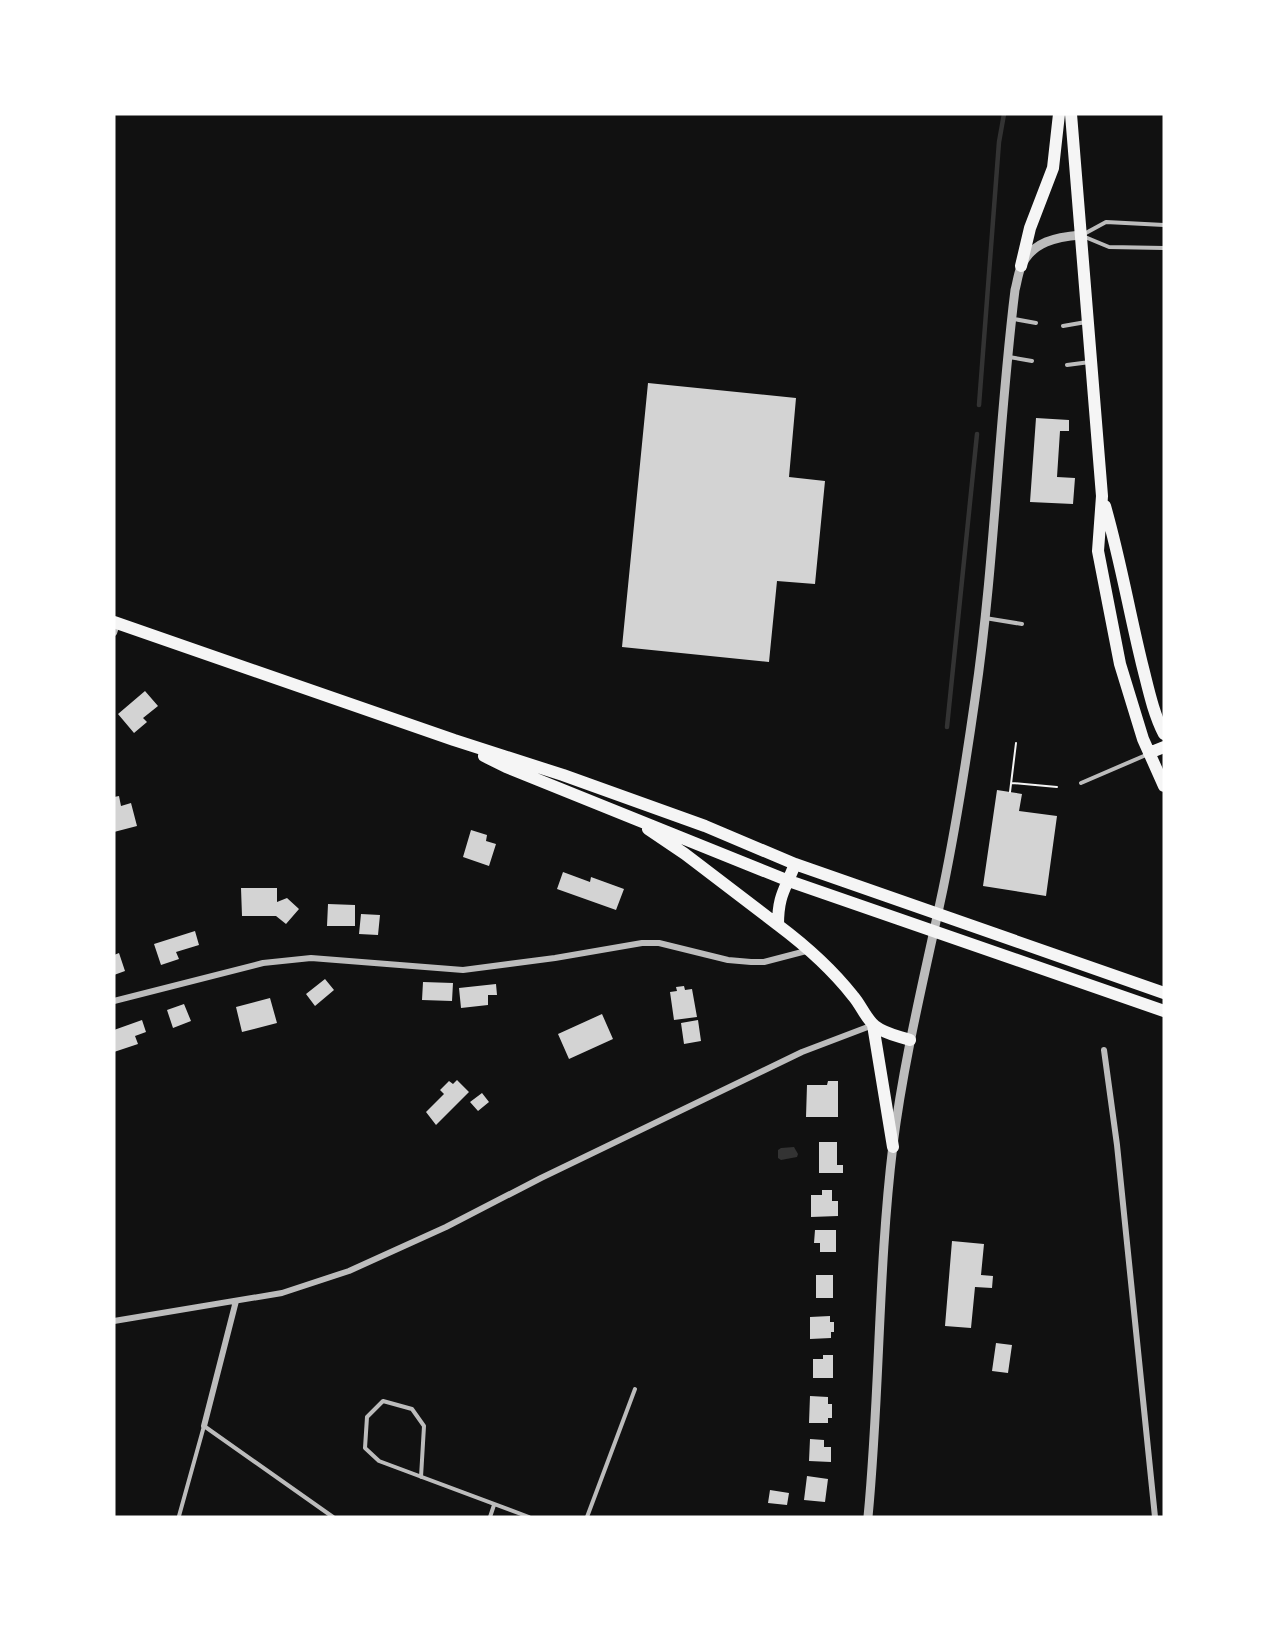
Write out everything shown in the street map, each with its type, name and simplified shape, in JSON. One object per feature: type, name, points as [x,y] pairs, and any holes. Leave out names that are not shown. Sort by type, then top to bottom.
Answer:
[{"type":"main road","points":[[1021,266],[1030,228],[1053,168],[1059,114]]},
{"type":"main road","points":[[1071,114],[1102,496],[1098,551],[1124,681],[1143,739],[1164,786]]},
{"type":"main road","points":[[1102,496],[1118,552],[1146,679],[1164,734]]},
{"type":"main road","points":[[115,626],[563,776],[705,826],[795,864],[1164,993]]},
{"type":"main road","points":[[453,740],[506,767],[789,880],[1164,1011]]},
{"type":"main road","points":[[1149,753],[1164,747]]},
{"type":"main road","points":[[622,813],[685,854],[810,950],[853,996],[873,1024],[885,1033],[910,1040]]},
{"type":"main road","points":[[778,925],[778,904],[795,864]]},
{"type":"main road","points":[[873,1024],[893,1147]]},
{"type":"street","points":[[868,1517],[875,1438],[887,1208],[893,1147],[910,1040],[960,801],[976,696],[1012,318],[1021,266],[1036,247],[1056,237],[1081,235]]},
{"type":"street","points":[[114,1001],[263,963],[311,958],[463,970],[642,944],[659,944],[728,960],[751,962],[764,962],[810,950]]},
{"type":"street","points":[[114,1321],[282,1293],[349,1271],[446,1227],[802,1052],[873,1024]]},
{"type":"street","points":[[1104,1050],[1117,1145],[1155,1517]]},
{"type":"street","points":[[204,1426],[236,1301]]},
{"type":"lane","points":[[1081,235],[1106,222],[1164,225]]},
{"type":"lane","points":[[1081,235],[1109,247],[1164,248]]},
{"type":"lane","points":[[1012,318],[1036,323]]},
{"type":"lane","points":[[1063,326],[1088,322]]},
{"type":"lane","points":[[1008,357],[1032,362]]},
{"type":"lane","points":[[1067,365],[1091,362]]},
{"type":"lane","points":[[985,618],[1022,624]]},
{"type":"lane","points":[[1081,783],[1149,753]]},
{"type":"lane","points":[[587,1517],[635,1389]]},
{"type":"lane","points":[[421,1477],[424,1426],[412,1409],[383,1401],[367,1417],[365,1448],[379,1461],[494,1505],[529,1517]]},
{"type":"lane","points":[[179,1516],[204,1426],[333,1517]]},
{"type":"lane","points":[[490,1517],[494,1505]]},
{"type":"path","points":[[1010,792],[1016,743]]},
{"type":"path","points":[[1011,783],[1057,787]]},
{"type":"shaded area","points":[[794,1147],[798,1154],[797,1157],[781,1160],[778,1158],[778,1150]]},
{"type":"building","points":[[648,383],[796,398],[789,477],[825,481],[815,584],[777,581],[769,662],[622,647]]},
{"type":"building","points":[[1036,418],[1069,420],[1069,431],[1060,431],[1057,477],[1075,478],[1073,504],[1030,502]]},
{"type":"building","points":[[145,691],[158,706],[143,718],[147,722],[134,733],[118,714]]},
{"type":"building","points":[[997,790],[1022,794],[1019,811],[1057,816],[1046,896],[983,886]]},
{"type":"building","points":[[119,796],[121,806],[131,803],[137,826],[114,832],[114,797]]},
{"type":"building","points":[[471,830],[487,835],[486,841],[496,844],[489,866],[463,857]]},
{"type":"building","points":[[563,872],[590,882],[591,877],[624,889],[616,910],[557,889]]},
{"type":"building","points":[[241,888],[277,888],[277,902],[287,898],[299,909],[286,924],[276,916],[242,916]]},
{"type":"building","points":[[328,904],[355,905],[355,926],[327,926]]},
{"type":"building","points":[[361,914],[380,915],[378,935],[359,934]]},
{"type":"building","points":[[195,931],[199,945],[176,952],[179,959],[161,965],[154,944]]},
{"type":"building","points":[[119,953],[125,971],[114,975],[114,955]]},
{"type":"building","points":[[325,979],[334,990],[315,1006],[306,994]]},
{"type":"building","points":[[423,982],[453,983],[452,1001],[422,1000]]},
{"type":"building","points":[[496,984],[497,995],[488,995],[488,1005],[461,1008],[459,988]]},
{"type":"building","points":[[684,986],[685,990],[692,989],[697,1017],[674,1020],[670,992],[677,991],[676,987]]},
{"type":"building","points":[[270,998],[277,1023],[242,1032],[236,1007]]},
{"type":"building","points":[[184,1004],[191,1021],[173,1028],[167,1010]]},
{"type":"building","points":[[602,1014],[613,1039],[569,1059],[558,1034]]},
{"type":"building","points":[[142,1020],[146,1032],[135,1036],[138,1044],[114,1052],[114,1030]]},
{"type":"building","points":[[698,1020],[701,1041],[684,1044],[681,1023]]},
{"type":"building","points":[[457,1080],[469,1092],[436,1125],[426,1112],[444,1094],[440,1090],[449,1081],[453,1084]]},
{"type":"building","points":[[828,1081],[838,1081],[838,1117],[806,1117],[807,1085],[827,1085]]},
{"type":"building","points":[[482,1093],[489,1102],[478,1111],[470,1102]]},
{"type":"building","points":[[819,1142],[837,1142],[837,1165],[843,1165],[843,1173],[819,1173]]},
{"type":"building","points":[[822,1190],[832,1190],[832,1201],[838,1201],[838,1216],[811,1217],[811,1195],[822,1195]]},
{"type":"building","points":[[815,1230],[836,1230],[836,1252],[820,1252],[820,1243],[814,1243]]},
{"type":"building","points":[[952,1241],[984,1244],[981,1275],[993,1276],[992,1288],[975,1287],[971,1328],[945,1326]]},
{"type":"building","points":[[816,1275],[833,1275],[833,1298],[816,1298]]},
{"type":"building","points":[[830,1316],[830,1322],[834,1322],[834,1332],[831,1332],[831,1338],[810,1339],[810,1317]]},
{"type":"building","points":[[996,1343],[1012,1345],[1008,1373],[992,1371]]},
{"type":"building","points":[[823,1355],[833,1355],[833,1378],[813,1378],[813,1359],[823,1359]]},
{"type":"building","points":[[810,1396],[828,1397],[828,1404],[832,1404],[832,1418],[828,1418],[828,1423],[809,1423]]},
{"type":"building","points":[[810,1439],[824,1440],[824,1447],[831,1447],[831,1462],[809,1461]]},
{"type":"building","points":[[807,1476],[828,1479],[825,1502],[804,1500]]},
{"type":"building","points":[[770,1490],[789,1493],[787,1505],[768,1503]]},
{"type":"waterway","points":[[979,405],[999,142],[1004,114]]},
{"type":"waterway","points":[[947,727],[977,434]]}]
